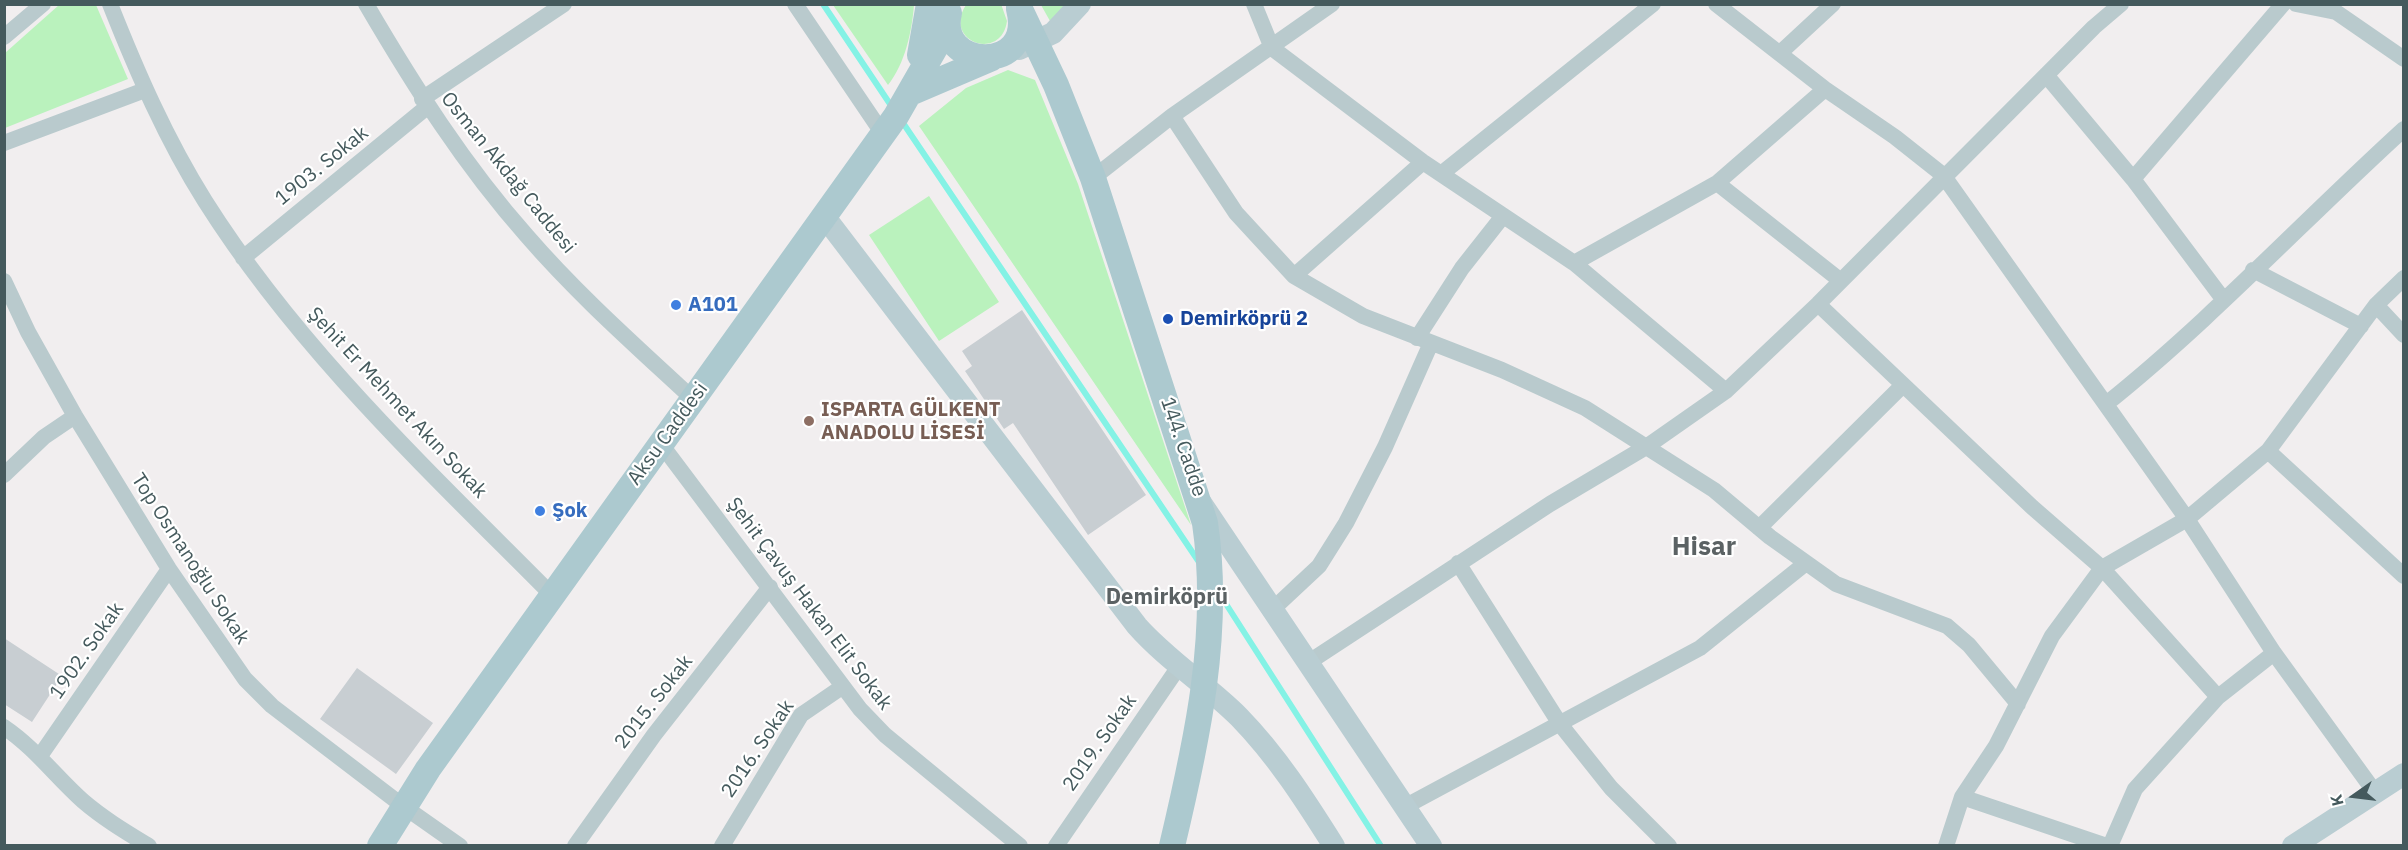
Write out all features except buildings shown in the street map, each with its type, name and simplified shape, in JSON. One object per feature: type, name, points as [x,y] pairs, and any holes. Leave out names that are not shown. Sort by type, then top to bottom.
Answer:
[{"type":"main road","name":"144. Cadde","points":[[1018,6],[1037,42],[1093,178],[1199,499]]},
{"type":"main road","points":[[910,93],[998,56],[1016,41],[1021,30],[1018,6]]},
{"type":"main road","name":"Aksu Caddesi","points":[[380,846],[403,806],[552,595],[883,134],[910,93],[946,8]]},
{"type":"main road","points":[[946,8],[954,43],[963,52],[974,57],[998,56]]},
{"type":"main road","points":[[1172,846],[1199,722],[1207,657],[1208,547],[1199,499]]},
{"type":"street","points":[[4,37],[43,4]]},
{"type":"street","name":"Şehit Er Mehmet Akın Sokak","points":[[110,4],[145,90],[204,200],[243,258],[301,332],[355,395],[552,595]]},
{"type":"street","name":"Osman Akdağ Caddesi","points":[[366,4],[425,103],[526,236],[588,301],[693,399]]},
{"type":"street","name":"1903. Sokak","points":[[243,258],[425,103],[564,4]]},
{"type":"street","points":[[795,4],[883,134]]},
{"type":"street","points":[[998,56],[1037,42],[1061,28],[1080,4]]},
{"type":"street","points":[[1254,4],[1272,48],[1423,162],[1574,263],[1726,391]]},
{"type":"street","points":[[1093,178],[1172,116],[1332,4]]},
{"type":"street","points":[[1441,174],[1653,4]]},
{"type":"street","points":[[1716,4],[1825,89],[1944,175],[2187,519],[2274,653],[2374,791]]},
{"type":"street","points":[[1780,53],[1833,4]]},
{"type":"street","points":[[1309,662],[1550,504],[1646,447],[1726,391],[1818,304],[1944,175],[2121,4]]},
{"type":"street","points":[[2133,178],[2283,4]]},
{"type":"street","points":[[2296,4],[2336,12],[2403,59]]},
{"type":"street","points":[[2046,75],[2133,178],[2223,299]]},
{"type":"street","points":[[1574,263],[1717,183],[1825,89]]},
{"type":"street","points":[[4,143],[145,90]]},
{"type":"street","points":[[1172,116],[1236,213],[1294,276],[1363,316],[1502,370],[1585,408],[1714,490],[1759,528],[1836,584],[1947,626],[1969,645],[2018,704]]},
{"type":"street","points":[[2106,404],[2166,356],[2253,270],[2403,129]]},
{"type":"street","points":[[1294,276],[1423,162]]},
{"type":"street","points":[[1717,183],[1841,281]]},
{"type":"street","points":[[824,216],[1137,626],[1239,717],[1280,765],[1334,846]]},
{"type":"street","points":[[1274,609],[1319,566],[1346,523],[1385,447],[1424,340],[1462,268],[1503,216]]},
{"type":"street","points":[[2253,270],[2361,326]]},
{"type":"street","points":[[1947,846],[1962,797],[1996,746],[2052,636],[2102,568],[2187,519],[2268,451],[2376,305],[2403,278]]},
{"type":"street","name":"Top Osmanoğlu Sokak","points":[[4,281],[28,332],[75,416],[169,569],[245,679],[272,706],[403,806],[460,846]]},
{"type":"street","points":[[1818,304],[2032,507],[2102,568],[2218,697]]},
{"type":"street","points":[[2376,305],[2403,335]]},
{"type":"street","points":[[1759,528],[1903,385]]},
{"type":"street","points":[[4,476],[44,437],[75,416]]},
{"type":"street","name":"Şehit Çavuş Hakan Elit Sokak","points":[[661,444],[770,587],[842,687],[885,735],[1020,846]]},
{"type":"street","points":[[2268,451],[2403,576]]},
{"type":"street","name":"144. Cadde","points":[[1199,499],[1431,846]]},
{"type":"street","points":[[1406,806],[1700,648],[1806,562]]},
{"type":"street","points":[[1458,563],[1560,724],[1611,788],[1669,846]]},
{"type":"street","name":"1902. Sokak","points":[[40,756],[169,569]]},
{"type":"street","name":"2015. Sokak","points":[[575,846],[654,735],[770,587]]},
{"type":"street","points":[[1962,797],[2109,846],[2135,789],[2218,697],[2274,653]]},
{"type":"street","name":"2019. Sokak","points":[[1056,846],[1180,665]]},
{"type":"street","name":"2016. Sokak","points":[[722,846],[801,716],[842,687]]},
{"type":"street","points":[[4,728],[40,756],[67,786],[104,818],[149,846]]},
{"type":"street","points":[[2293,846],[2403,774]]},
{"type":"green space","points":[[1001,4],[1007,21],[1003,34],[995,41],[985,44],[967,37],[961,29],[961,18],[966,5]]},
{"type":"green space","points":[[59,5],[96,5],[128,79],[5,128],[5,53]]},
{"type":"green space","points":[[833,5],[914,5],[907,47],[888,85]]},
{"type":"green space","points":[[1041,5],[1070,5],[1050,21]]},
{"type":"green space","points":[[1008,70],[1035,80],[1078,184],[1191,525],[919,126],[966,88]]},
{"type":"green space","points":[[929,196],[999,302],[939,341],[869,235]]},
{"type":"waterway","points":[[823,4],[892,107]]},
{"type":"waterway","points":[[901,120],[1199,562]]},
{"type":"waterway","points":[[1219,593],[1381,846]]},
{"type":"place","name":"A101","points":[[676,305]]},
{"type":"place","name":"Demirköprü 2","points":[[1168,319]]},
{"type":"place","name":"ISPARTA GÜLKENT ANADOLU LİSESİ","points":[[809,421]]},
{"type":"place","name":"Şok","points":[[540,511]]},
{"type":"district","name":"Hisar","points":[[1704,547]]},
{"type":"district","name":"Demirköprü","points":[[1167,598]]}]
